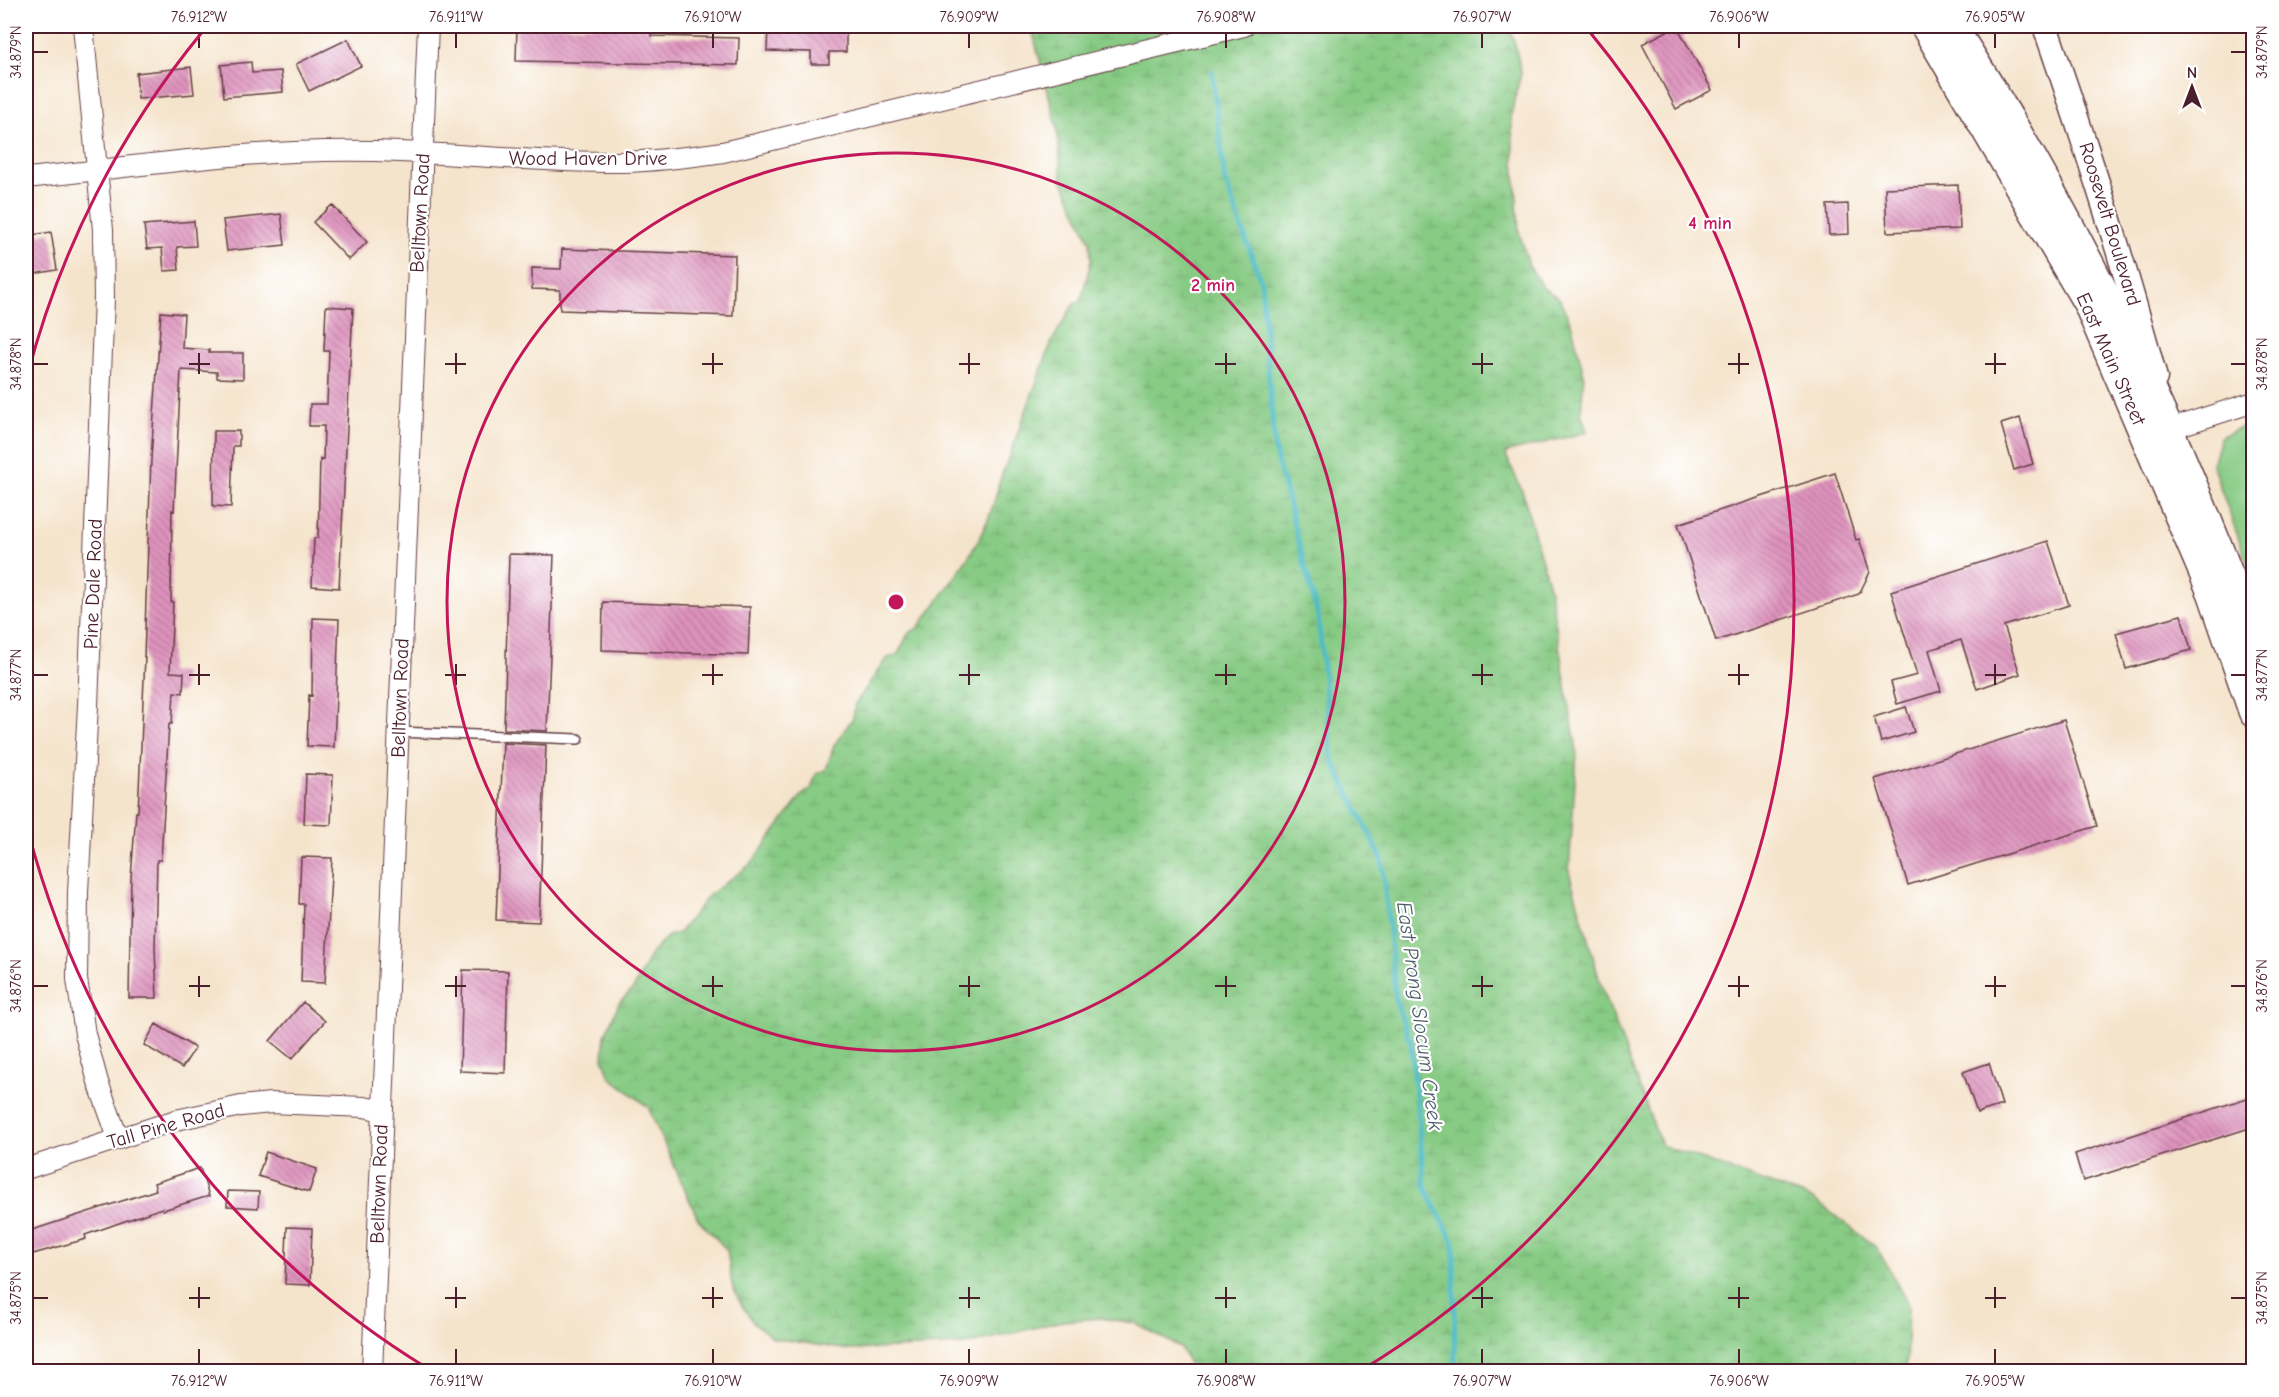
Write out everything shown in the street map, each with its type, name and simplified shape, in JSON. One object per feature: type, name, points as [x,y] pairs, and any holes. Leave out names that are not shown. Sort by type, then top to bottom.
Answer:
[{"type":"main road","name":"East Main Street","points":[[1926,26],[1948,35],[2089,304],[2160,430],[2208,523],[2253,645]]},
{"type":"main road","name":"East Main Street","points":[[2160,430],[2253,712]]},
{"type":"street","name":"Pine Dale Road","points":[[83,26],[103,230],[104,298],[76,951],[77,979],[85,1034],[98,1082],[118,1138]]},
{"type":"street","name":"Belltown Road","points":[[372,1371],[428,26]]},
{"type":"street","name":"Wood Haven Drive","points":[[26,178],[250,155],[331,151],[622,162],[723,152],[1244,26]]},
{"type":"street","name":"Roosevelt Boulevard","points":[[2045,26],[2096,177],[2132,294],[2160,430]]},
{"type":"street","points":[[2160,430],[2253,402]]},
{"type":"street","name":"Tall Pine Road","points":[[26,1169],[176,1120],[241,1106],[282,1104],[364,1107],[382,1112]]},
{"type":"lane","points":[[398,732],[578,739]]},
{"type":"green space","points":[[1031,26],[1507,26],[1514,40],[1521,73],[1511,115],[1519,232],[1529,266],[1543,288],[1559,298],[1572,326],[1584,375],[1581,413],[1587,432],[1505,453],[1523,493],[1549,587],[1577,751],[1569,872],[1600,982],[1661,1145],[1813,1199],[1877,1248],[1908,1304],[1906,1371],[1193,1371],[1180,1347],[1134,1323],[1100,1318],[1062,1321],[965,1345],[849,1350],[773,1338],[755,1324],[741,1304],[732,1285],[727,1250],[698,1219],[648,1107],[610,1077],[603,1058],[605,1035],[619,1003],[634,988],[651,954],[668,936],[679,933],[709,895],[751,864],[802,795],[811,789],[816,774],[826,770],[834,745],[853,718],[855,704],[886,659],[898,654],[908,634],[918,628],[967,560],[987,523],[999,483],[1052,341],[1073,305],[1081,300],[1091,261],[1090,242],[1062,179],[1057,127]]},
{"type":"green space","points":[[2253,422],[2253,579],[2212,464],[2220,437]]},
{"type":"building","points":[[517,26],[651,26],[651,36],[739,38],[738,65],[516,61]]},
{"type":"building","points":[[768,26],[846,26],[846,52],[829,52],[829,64],[811,64],[811,52],[767,51]]},
{"type":"building","points":[[1677,26],[1712,90],[1676,109],[1642,44]]},
{"type":"building","points":[[348,39],[361,66],[309,91],[296,64]]},
{"type":"building","points":[[251,62],[252,73],[281,71],[283,92],[224,97],[221,65]]},
{"type":"building","points":[[191,67],[194,94],[138,99],[136,73]]},
{"type":"building","points":[[1958,185],[1960,229],[1887,232],[1885,188]]},
{"type":"building","points":[[1848,204],[1849,234],[1829,235],[1827,205]]},
{"type":"building","points":[[332,205],[367,242],[349,260],[313,222]]},
{"type":"building","points":[[281,214],[285,245],[227,251],[223,220]]},
{"type":"building","points":[[194,221],[196,246],[177,247],[179,270],[164,271],[162,248],[147,249],[144,225]]},
{"type":"building","points":[[51,232],[57,270],[34,274],[32,262],[26,263],[26,236]]},
{"type":"building","points":[[562,249],[735,255],[733,316],[560,310],[560,290],[532,289],[532,268],[561,269]]},
{"type":"building","points":[[326,306],[353,308],[339,588],[312,586],[314,538],[318,538],[320,459],[323,460],[324,426],[309,426],[310,404],[327,404],[329,351],[324,351]]},
{"type":"building","points":[[161,312],[184,314],[182,348],[209,350],[209,353],[243,353],[243,379],[217,378],[217,372],[181,370],[174,511],[172,510],[171,602],[173,602],[170,672],[184,673],[183,693],[174,692],[172,724],[169,724],[161,860],[157,860],[155,949],[157,998],[129,998],[131,878],[136,812],[138,812],[151,459]]},
{"type":"building","points":[[2020,418],[2033,464],[2014,470],[2001,424]]},
{"type":"building","points":[[214,431],[239,431],[239,446],[233,446],[231,507],[213,506]]},
{"type":"building","points":[[1835,473],[1856,540],[1859,539],[1870,572],[1859,594],[1716,641],[1678,524]]},
{"type":"building","points":[[2048,541],[2069,605],[2004,626],[2020,674],[1977,689],[1961,640],[1929,650],[1941,691],[1897,704],[1891,682],[1917,675],[1891,591]]},
{"type":"building","points":[[509,554],[554,555],[547,731],[504,729]]},
{"type":"building","points":[[603,602],[750,607],[748,655],[602,650]]},
{"type":"building","points":[[2181,615],[2191,650],[2126,669],[2116,633]]},
{"type":"building","points":[[313,618],[339,619],[334,747],[307,746],[309,695],[312,696]]},
{"type":"building","points":[[1906,707],[1914,732],[1881,742],[1874,717]]},
{"type":"building","points":[[2064,720],[2097,826],[1908,885],[1875,779]]},
{"type":"building","points":[[503,743],[546,745],[539,922],[496,920]]},
{"type":"building","points":[[306,774],[333,775],[331,825],[304,824]]},
{"type":"building","points":[[301,857],[332,858],[325,983],[301,982],[304,904],[299,904]]},
{"type":"building","points":[[463,970],[508,971],[505,1073],[460,1071]]},
{"type":"building","points":[[303,1002],[325,1021],[292,1059],[270,1041]]},
{"type":"building","points":[[156,1024],[195,1048],[182,1068],[144,1045]]},
{"type":"building","points":[[1989,1063],[2002,1105],[1977,1113],[1963,1072]]},
{"type":"building","points":[[2253,1096],[2253,1127],[2083,1181],[2075,1154]]},
{"type":"building","points":[[266,1152],[317,1169],[309,1192],[258,1176]]},
{"type":"building","points":[[200,1168],[209,1196],[163,1210],[162,1208],[85,1235],[86,1239],[33,1254],[26,1232],[156,1190],[154,1183]]},
{"type":"building","points":[[228,1191],[259,1192],[258,1208],[227,1206]]},
{"type":"building","points":[[287,1227],[312,1228],[310,1285],[285,1284]]},
{"type":"waterway","name":"East Prong Slocum Creek","points":[[1212,72],[1225,181],[1261,281],[1275,452],[1318,616],[1332,759],[1382,859],[1396,1001],[1411,1044],[1425,1187],[1454,1243],[1455,1372]]}]
